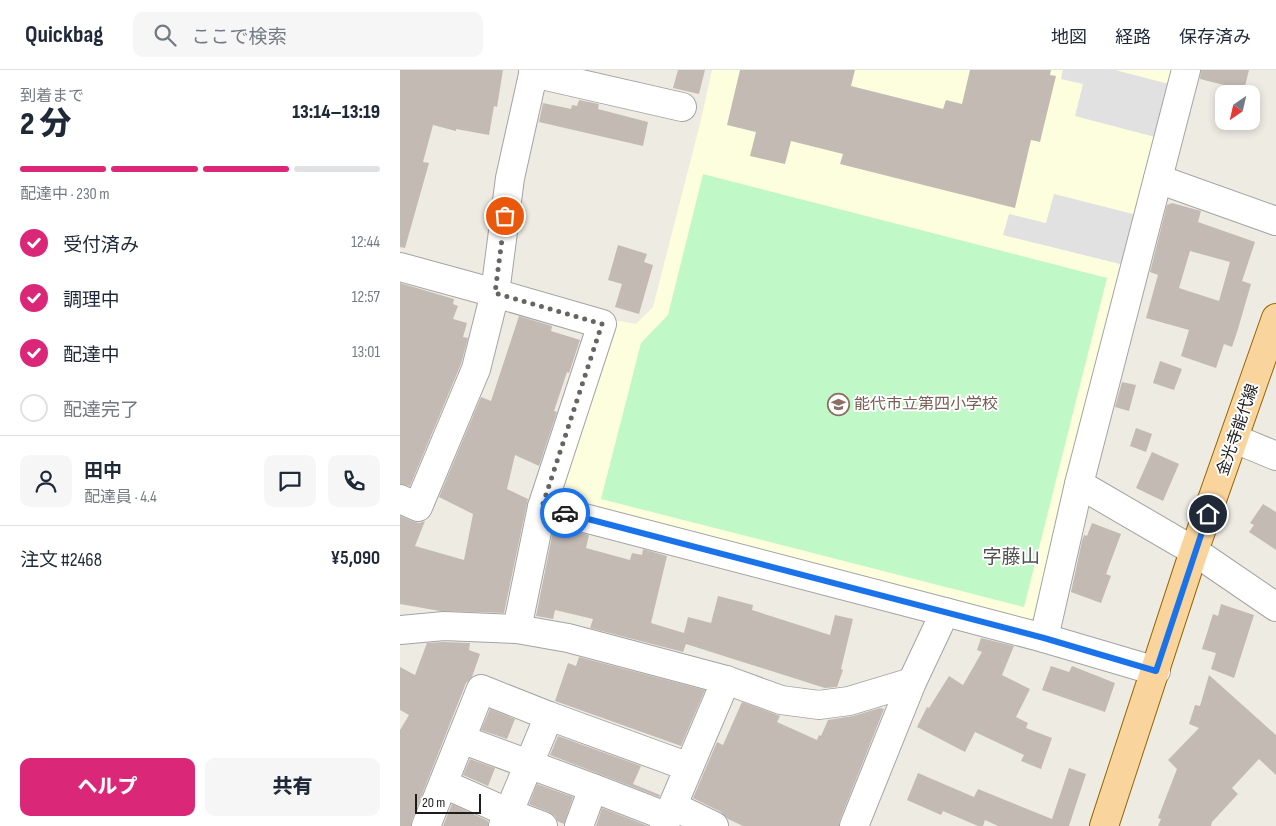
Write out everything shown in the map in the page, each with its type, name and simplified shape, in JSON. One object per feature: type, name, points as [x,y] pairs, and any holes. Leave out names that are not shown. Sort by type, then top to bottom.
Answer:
[{"type":"main road","name":"金光寺能代線","points":[[1104,826],[1194,551],[1276,318]]},
{"type":"street","points":[[1044,638],[1079,484],[1186,70]]},
{"type":"street","points":[[400,499],[418,507],[476,369],[495,293],[510,178],[534,72],[682,108]]},
{"type":"street","points":[[1158,179],[1276,221]]},
{"type":"street","points":[[400,267],[602,324],[542,507],[517,629]]},
{"type":"street","points":[[1235,439],[1276,456]]},
{"type":"street","points":[[1079,484],[1194,551],[1276,607]]},
{"type":"street","points":[[542,507],[1044,638],[1156,671]]},
{"type":"street","points":[[854,826],[912,682],[945,612]]},
{"type":"street","points":[[401,633],[444,626],[517,629],[568,638],[726,680],[781,700],[819,705],[849,701],[912,682]]},
{"type":"street","points":[[668,816],[726,680]]},
{"type":"street","points":[[426,826],[481,689],[689,767]]},
{"type":"street","points":[[506,820],[549,716]]},
{"type":"street","points":[[462,740],[529,763],[668,816],[714,826]]},
{"type":"street","points":[[444,784],[506,820],[543,826]]},
{"type":"street","points":[[579,826],[594,788]]},
{"type":"shaded area","name":"能代市立第四小学校","points":[[712,70],[1176,70],[1037,615],[1027,622],[573,507],[559,483],[613,320],[636,324],[653,307]]},
{"type":"shaded area","points":[[1063,70],[1115,70],[1169,84],[1155,137],[1075,116],[1083,84],[1061,79]]},
{"type":"shaded area","points":[[1054,194],[1137,215],[1124,265],[1003,235],[1009,214],[1046,223]]},
{"type":"green space","name":"能代市立第四小学校","points":[[703,174],[1107,278],[1024,607],[601,499],[641,343],[668,315]]},
{"type":"building","points":[[400,70],[503,70],[497,107],[494,106],[489,135],[456,129],[456,131],[433,125],[423,162],[429,163],[405,248],[400,247]]},
{"type":"building","points":[[678,70],[705,70],[699,94],[673,88]]},
{"type":"building","points":[[740,70],[855,70],[851,86],[943,109],[946,100],[962,104],[970,70],[1051,70],[1050,75],[1056,76],[1040,142],[1031,140],[1015,208],[840,164],[843,154],[791,141],[785,164],[750,156],[756,132],[727,125]]},
{"type":"building","points":[[1201,70],[1249,70],[1245,85],[1224,85],[1200,79]]},
{"type":"building","points":[[579,100],[599,104],[598,109],[648,122],[643,146],[539,122],[543,103],[571,109],[572,105],[577,106]]},
{"type":"building","points":[[1172,203],[1201,211],[1198,222],[1255,242],[1242,281],[1251,284],[1238,329],[1232,347],[1224,344],[1216,368],[1181,356],[1189,330],[1146,318],[1158,275],[1150,272],[1167,205]],"holes":[[[1190,251],[1230,262],[1219,301],[1179,288]]]},
{"type":"building","points":[[618,245],[647,254],[644,262],[653,265],[639,314],[615,307],[622,284],[608,280]]},
{"type":"building","points":[[400,283],[454,299],[453,304],[458,306],[453,319],[467,323],[463,337],[468,338],[461,364],[410,486],[400,484]]},
{"type":"building","points":[[519,316],[552,326],[551,331],[580,340],[554,411],[557,412],[539,466],[515,455],[507,489],[528,499],[504,613],[440,611],[400,604],[400,516],[419,523],[425,521],[415,546],[464,560],[473,514],[439,497],[481,397],[491,401]]},
{"type":"building","points":[[1160,361],[1182,369],[1174,390],[1153,383]]},
{"type":"building","points":[[1122,382],[1136,385],[1129,411],[1115,407]]},
{"type":"building","points":[[1136,428],[1152,434],[1146,452],[1130,446]]},
{"type":"building","points":[[1152,452],[1179,464],[1163,501],[1136,488]]},
{"type":"building","points":[[1263,504],[1276,512],[1276,550],[1249,532],[1254,525],[1250,523]]},
{"type":"building","points":[[1092,523],[1121,534],[1106,574],[1111,576],[1101,603],[1071,592],[1082,541],[1084,535],[1087,536]]},
{"type":"building","points":[[554,526],[589,535],[586,548],[630,560],[632,553],[642,555],[643,549],[667,556],[651,623],[684,633],[688,617],[711,623],[718,596],[753,605],[752,610],[830,635],[835,615],[853,619],[841,669],[843,670],[837,687],[825,688],[686,644],[683,652],[590,628],[593,619],[555,610],[553,619],[536,616]]},
{"type":"building","points":[[1221,604],[1254,615],[1234,678],[1211,669],[1216,653],[1202,649],[1213,614],[1218,616]]},
{"type":"building","points":[[981,638],[1014,646],[1002,675],[1030,689],[1016,717],[1028,723],[1026,728],[1052,738],[1041,769],[1021,761],[1024,755],[975,732],[965,752],[917,727],[927,707],[929,708],[949,676],[963,685],[982,652],[977,650]]},
{"type":"building","points":[[427,643],[470,643],[469,650],[480,654],[472,677],[466,683],[411,826],[400,826],[400,730],[409,715],[400,710],[400,667],[415,675]]},
{"type":"building","points":[[579,657],[705,690],[681,746],[555,701],[568,663],[576,666]]},
{"type":"building","points":[[1051,666],[1069,672],[1072,666],[1115,683],[1105,712],[1042,690]]},
{"type":"building","points":[[1209,675],[1276,735],[1276,775],[1259,759],[1232,788],[1238,794],[1212,822],[1211,826],[1158,826],[1161,819],[1158,818],[1177,769],[1168,760],[1199,728],[1189,724],[1195,705],[1200,706]]},
{"type":"building","points":[[742,702],[780,716],[777,722],[817,740],[819,735],[821,736],[828,720],[853,716],[880,708],[884,709],[839,826],[743,826],[693,798],[717,742],[723,745]]},
{"type":"building","points":[[490,709],[515,719],[507,739],[481,730]]},
{"type":"building","points":[[558,736],[641,766],[633,784],[660,795],[659,797],[550,755]]},
{"type":"building","points":[[470,759],[495,768],[488,786],[463,775]]},
{"type":"building","points":[[1069,768],[1086,774],[1069,826],[998,826],[985,820],[983,826],[978,826],[943,811],[941,815],[907,800],[918,773],[974,797],[978,789],[1052,819]]},
{"type":"building","points":[[537,784],[573,797],[564,824],[557,821],[555,816],[549,812],[529,804]]},
{"type":"building","points":[[452,804],[488,821],[488,826],[443,826]]},
{"type":"building","points":[[602,808],[648,826],[596,826]]},
{"type":"way so far","points":[[505,216],[495,293],[602,324],[542,507],[565,513]]},
{"type":"place","name":"能代市立第四小学校","points":[[838,404]]},
{"type":"district","name":"字藤山","points":[[1011,557]]},
{"type":"route","points":[[565,513],[1044,638],[1156,671],[1194,551],[1208,514]]}]
